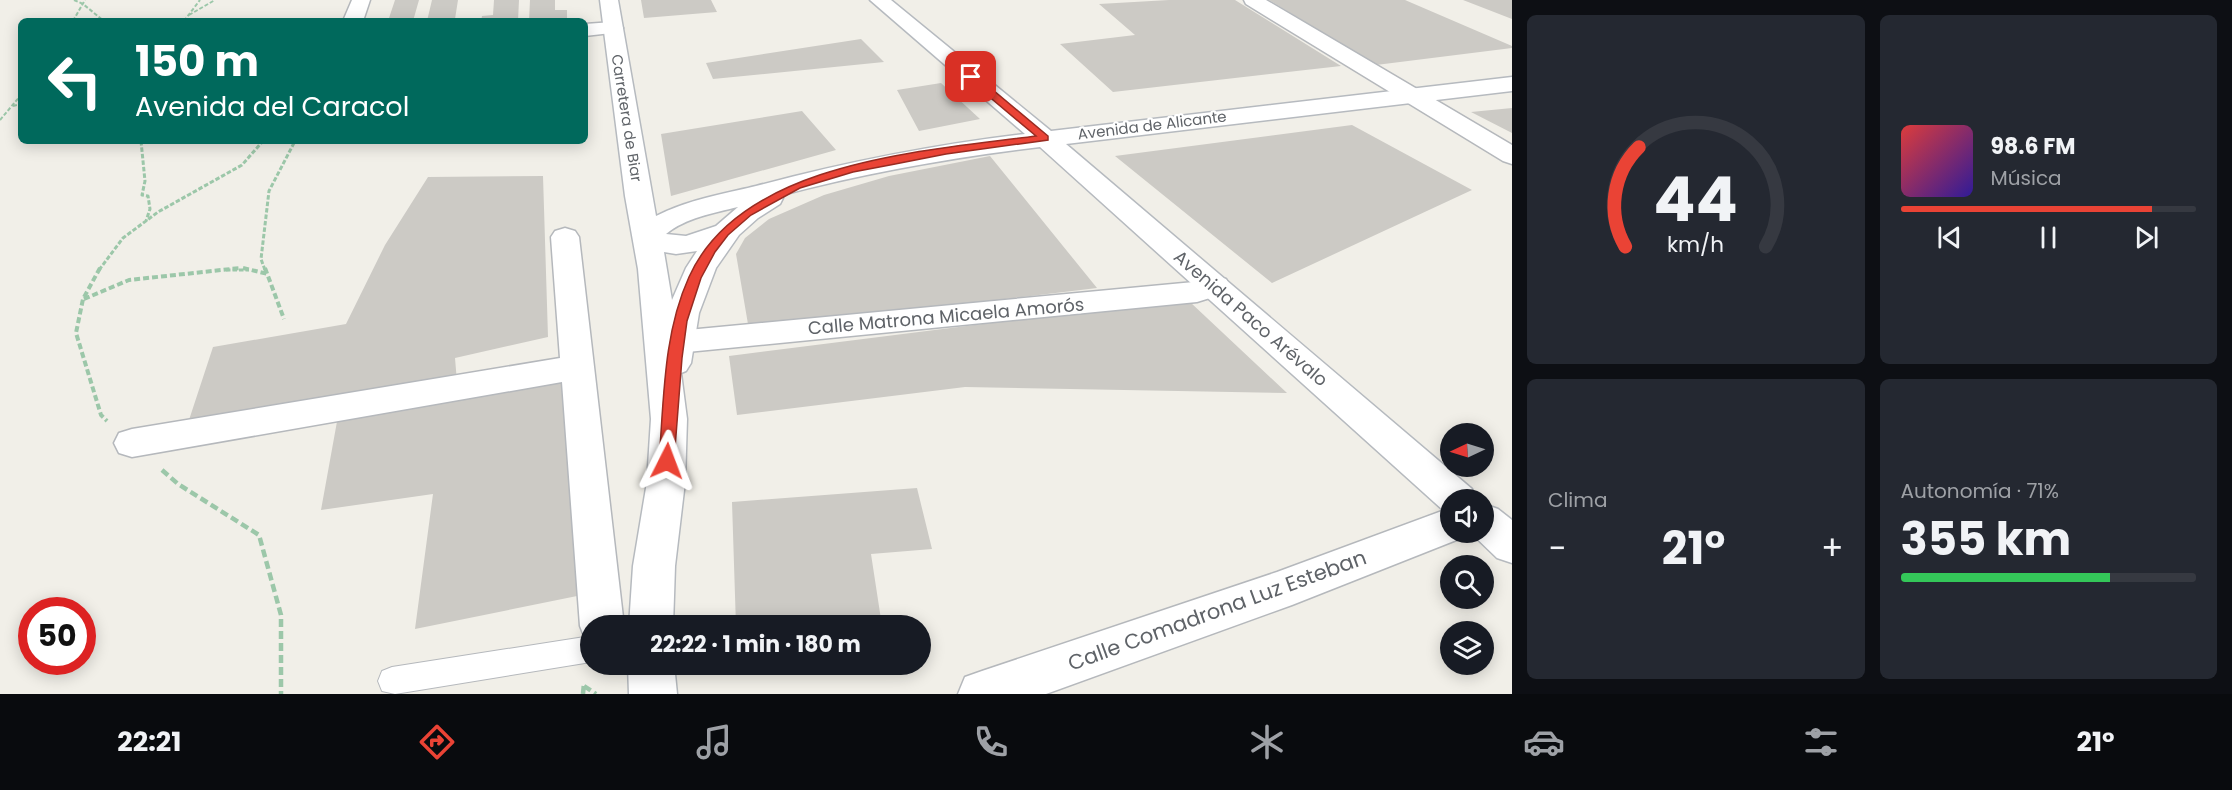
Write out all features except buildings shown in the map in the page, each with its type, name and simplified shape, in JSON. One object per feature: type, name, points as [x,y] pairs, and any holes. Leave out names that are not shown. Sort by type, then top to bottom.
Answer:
[{"type":"main road","points":[[354,18],[361,0]]},
{"type":"main road","name":"Carretera de Biar","points":[[609,0],[639,196],[648,236]]},
{"type":"main road","name":"Avenida Paco Arévalo","points":[[879,0],[1044,138],[1446,489]]},
{"type":"main road","points":[[1253,0],[1512,156]]},
{"type":"main road","points":[[588,30],[613,28]]},
{"type":"main road","name":"Avenida de Alicante","points":[[648,236],[658,226],[669,220],[698,209],[796,186],[851,169],[946,151],[1512,84]]},
{"type":"main road","name":"Avenida de Alicante","points":[[652,615],[654,566],[666,482],[669,419],[677,342],[695,278],[709,250],[724,233],[757,206],[796,186]]},
{"type":"main road","name":"Avenida de Alicante","points":[[639,196],[657,206],[698,209]]},
{"type":"main road","name":"Avenida de Alicante","points":[[648,236],[656,242],[680,246],[694,245],[724,233]]},
{"type":"main road","name":"Avenida de Alicante","points":[[648,236],[669,419]]},
{"type":"main road","points":[[565,237],[601,615]]},
{"type":"main road","name":"Calle Matrona Micaela Amorós","points":[[677,342],[1197,292],[1215,286]]},
{"type":"main road","points":[[132,443],[578,368]]},
{"type":"main road","name":"Calle Comadrona Luz Esteban","points":[[982,694],[1277,591],[1440,529]]},
{"type":"main road","points":[[1494,530],[1512,546]]},
{"type":"main road","points":[[652,675],[653,694]]},
{"type":"lane","points":[[392,681],[580,651]]},
{"type":"path","points":[[74,0],[100,18]]},
{"type":"path","points":[[75,18],[86,0]]},
{"type":"path","points":[[186,18],[200,0]]},
{"type":"path","points":[[189,15],[215,0]]},
{"type":"path","points":[[1,119],[18,99]]},
{"type":"path","points":[[12,106],[18,105]]},
{"type":"path","points":[[141,144],[145,181],[142,195],[148,196],[150,209],[146,221]]},
{"type":"path","points":[[284,319],[261,259],[269,190],[293,144]]},
{"type":"path","points":[[83,299],[129,280],[242,268],[268,274]]},
{"type":"path","points":[[584,686],[596,694]]},
{"type":"route","points":[[667,461],[675,358],[681,321],[695,278],[709,250],[747,213],[796,186],[851,169],[989,144],[1044,138],[971,77]]}]
